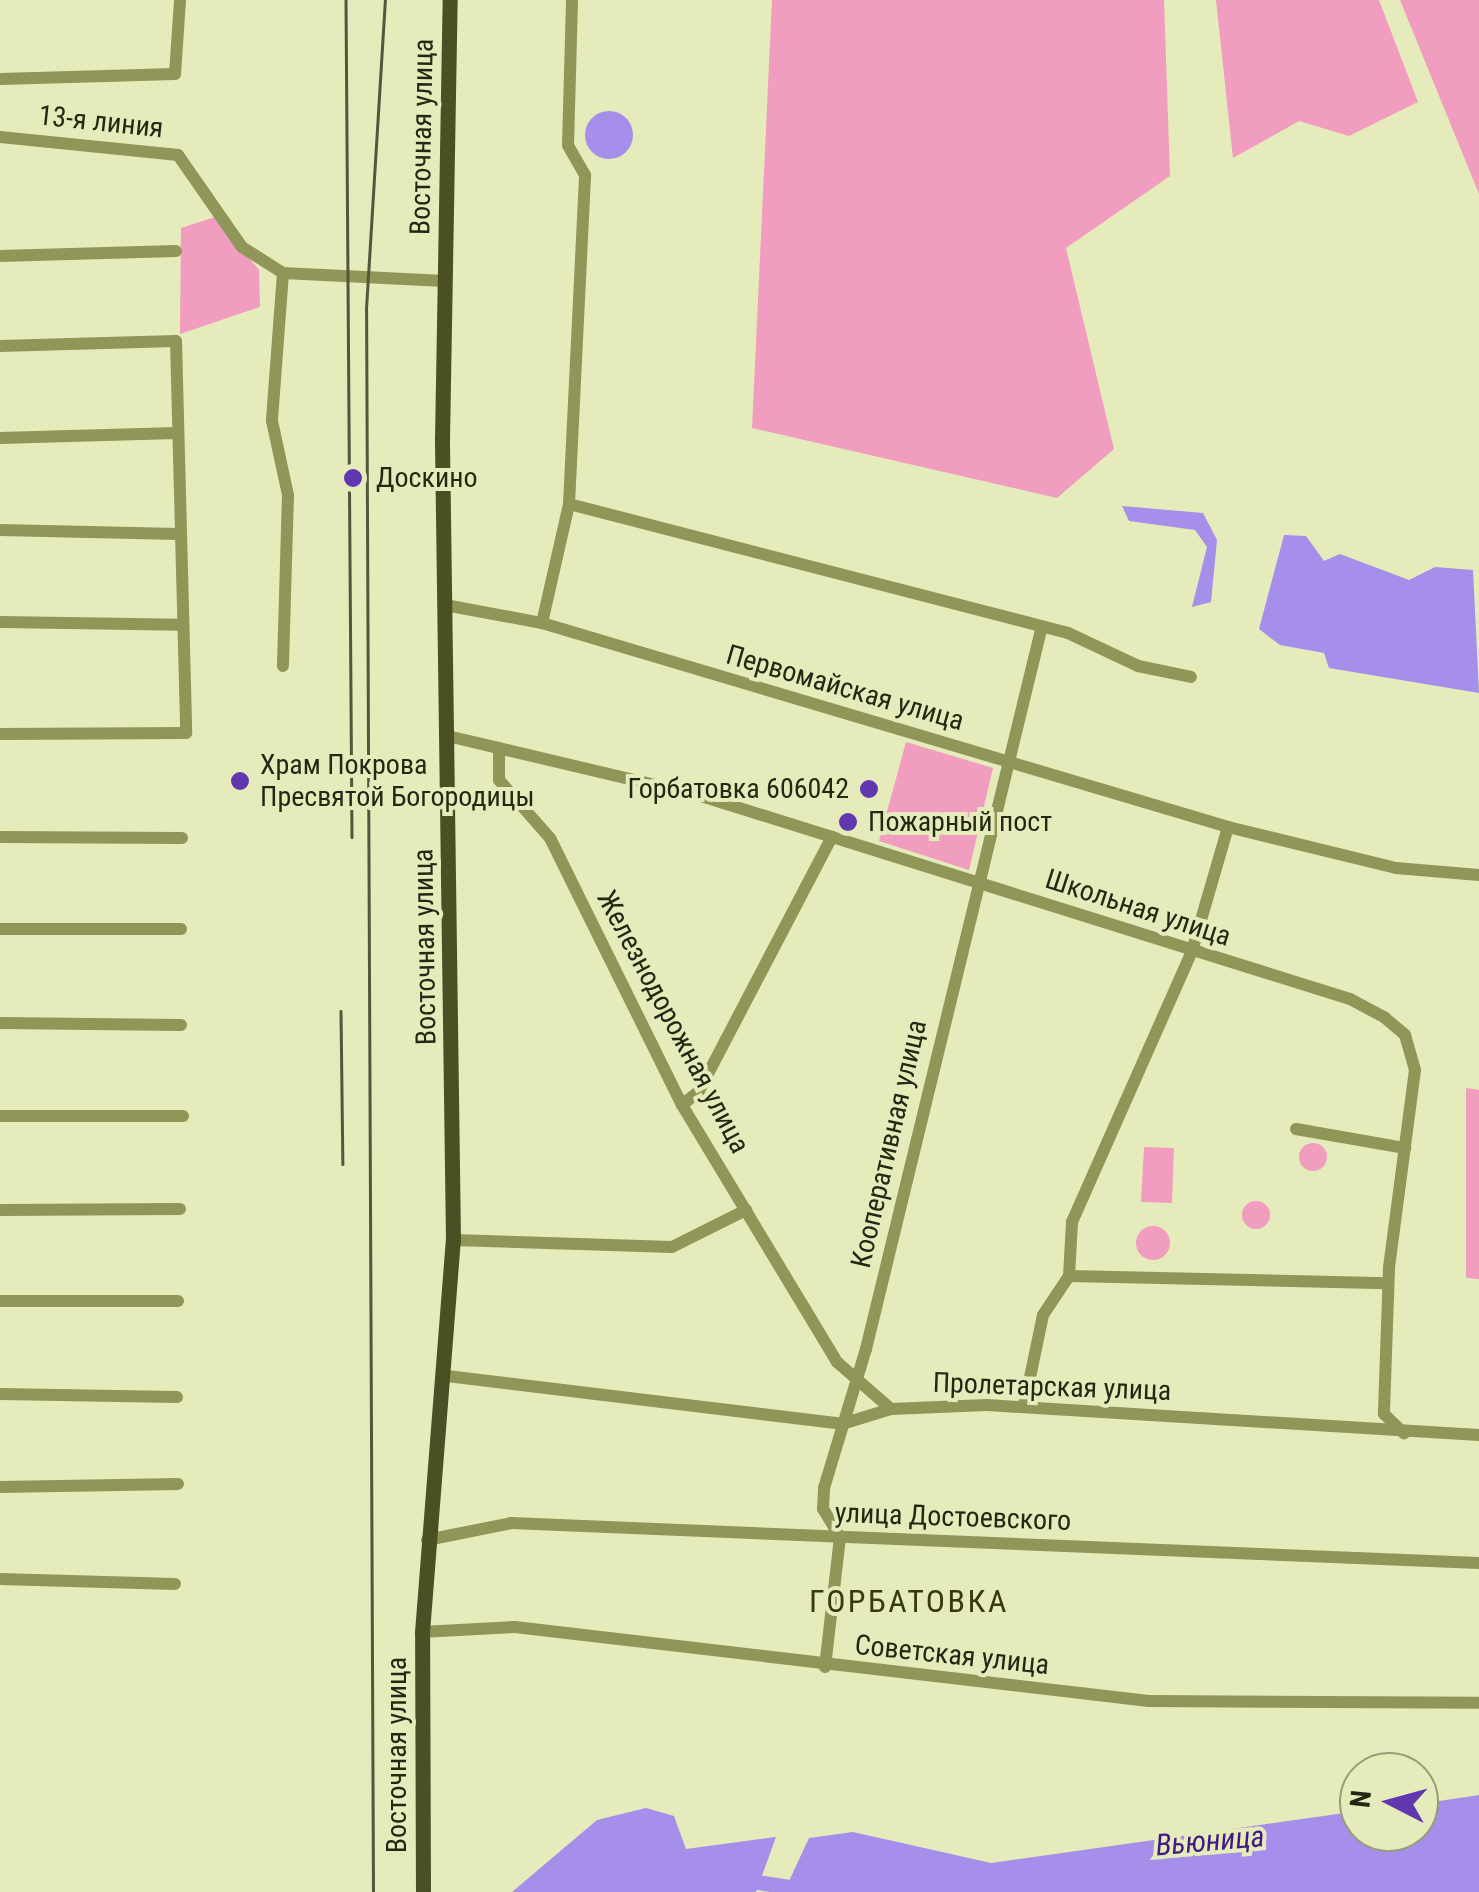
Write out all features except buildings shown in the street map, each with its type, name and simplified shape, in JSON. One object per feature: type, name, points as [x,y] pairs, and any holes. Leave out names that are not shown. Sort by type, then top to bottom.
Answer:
[{"type":"main road","name":"Восточная улица","points":[[423,1892],[422,1632],[427,1540],[447,1376],[453,1240],[452,737],[445,605],[450,0]]},
{"type":"street","points":[[0,78],[176,74],[180,0]]},
{"type":"street","points":[[542,623],[570,504],[585,175],[568,145],[572,0]]},
{"type":"street","name":"13-я линия","points":[[0,137],[140,147],[194,168],[242,247],[283,273]]},
{"type":"street","points":[[0,256],[176,251]]},
{"type":"street","points":[[283,666],[288,495],[272,421],[283,273],[445,281]]},
{"type":"street","points":[[0,346],[176,341],[186,733],[0,734]]},
{"type":"street","points":[[0,438],[177,433]]},
{"type":"street","points":[[570,504],[1040,630],[1191,678]]},
{"type":"street","points":[[0,530],[178,534]]},
{"type":"street","name":"Первомайская улица","points":[[445,605],[542,623],[1228,828],[1396,868],[1479,875]]},
{"type":"street","points":[[0,622],[182,625]]},
{"type":"street","name":"Кооперативная улица","points":[[825,1667],[840,1537],[824,1498],[851,1379],[866,1349],[1040,630]]},
{"type":"street","name":"Школьная улица","points":[[452,737],[832,837],[1350,999],[1405,1036],[1415,1070],[1388,1282],[1384,1414]]},
{"type":"street","name":"Железнодорожная улица","points":[[499,748],[499,780],[550,838],[682,1105],[851,1379],[890,1409]]},
{"type":"street","points":[[1024,1406],[1043,1315],[1069,1276],[1072,1222],[1192,951],[1228,828]]},
{"type":"street","points":[[682,1105],[699,1091],[832,837]]},
{"type":"street","points":[[0,838],[182,838]]},
{"type":"street","points":[[0,928],[182,929]]},
{"type":"street","points":[[0,1023],[181,1025]]},
{"type":"street","points":[[0,1116],[183,1116]]},
{"type":"street","points":[[1296,1128],[1405,1148]]},
{"type":"street","points":[[0,1210],[180,1209]]},
{"type":"street","points":[[453,1240],[672,1247],[746,1210]]},
{"type":"street","points":[[1069,1276],[1388,1282]]},
{"type":"street","points":[[0,1301],[178,1301]]},
{"type":"street","name":"Пролетарская улица","points":[[447,1376],[842,1424],[890,1409],[1024,1406],[1479,1436]]},
{"type":"street","points":[[0,1394],[177,1397]]},
{"type":"street","points":[[1366,1430],[1384,1414],[1404,1433]]},
{"type":"street","points":[[0,1487],[178,1484]]},
{"type":"street","name":"улица Достоевского","points":[[427,1540],[511,1523],[1479,1563]]},
{"type":"street","points":[[0,1580],[175,1584]]},
{"type":"street","name":"Советская улица","points":[[422,1632],[515,1627],[825,1667],[1149,1701],[1479,1703]]},
{"type":"shaded area","points":[[772,0],[1164,0],[1170,176],[1066,248],[1114,449],[1057,498],[752,428]]},
{"type":"shaded area","points":[[1216,0],[1379,0],[1418,102],[1349,136],[1299,121],[1233,158]]},
{"type":"shaded area","points":[[1400,0],[1479,0],[1479,194]]},
{"type":"shaded area","points":[[215,217],[259,270],[260,307],[180,334],[181,228]]},
{"type":"shaded area","points":[[906,742],[993,768],[969,870],[879,841]]},
{"type":"shaded area","points":[[1466,1088],[1479,1090],[1479,1279],[1466,1278]]},
{"type":"shaded area","points":[[1313,1143],[1323,1147],[1327,1157],[1323,1167],[1313,1171],[1303,1167],[1299,1157],[1303,1147]]},
{"type":"shaded area","points":[[1144,1147],[1174,1148],[1172,1203],[1141,1202]]},
{"type":"shaded area","points":[[1256,1201],[1266,1205],[1270,1215],[1266,1225],[1256,1229],[1246,1225],[1242,1215],[1246,1205]]},
{"type":"shaded area","points":[[1153,1226],[1165,1231],[1170,1243],[1165,1255],[1153,1260],[1141,1255],[1136,1243],[1141,1231]]},
{"type":"water","points":[[609,111],[626,118],[633,135],[626,152],[609,159],[592,152],[585,135],[592,118]]},
{"type":"water","points":[[1122,506],[1203,513],[1217,540],[1211,602],[1192,607],[1207,547],[1195,530],[1129,521]]},
{"type":"water","points":[[1284,535],[1306,536],[1324,561],[1340,554],[1409,580],[1435,567],[1473,570],[1479,693],[1329,668],[1324,653],[1280,645],[1259,629]]},
{"type":"water","points":[[1479,1795],[1479,1892],[784,1892],[809,1838],[853,1832],[991,1863],[1339,1814],[1339,1852],[1439,1852],[1439,1801]]},
{"type":"water","points":[[646,1808],[674,1816],[686,1849],[776,1837],[756,1892],[512,1892],[597,1820]]},
{"type":"waterway","name":"Вьюница","points":[[745,1880],[820,1892]]},
{"type":"railway","points":[[346,0],[352,837]]},
{"type":"railway","points":[[373,1892],[366,309],[385,0]]},
{"type":"railway","points":[[341,1011],[343,1164]]},
{"type":"place","name":"Доскино","points":[[353,478]]},
{"type":"place","name":"Храм Покрова Пресвятой Богородицы","points":[[240,781]]},
{"type":"place","name":"Горбатовка 606042","points":[[869,789]]},
{"type":"place","name":"Пожарный пост","points":[[848,822]]},
{"type":"district","name":"ГОРБАТОВКА","points":[[909,1601]]}]
